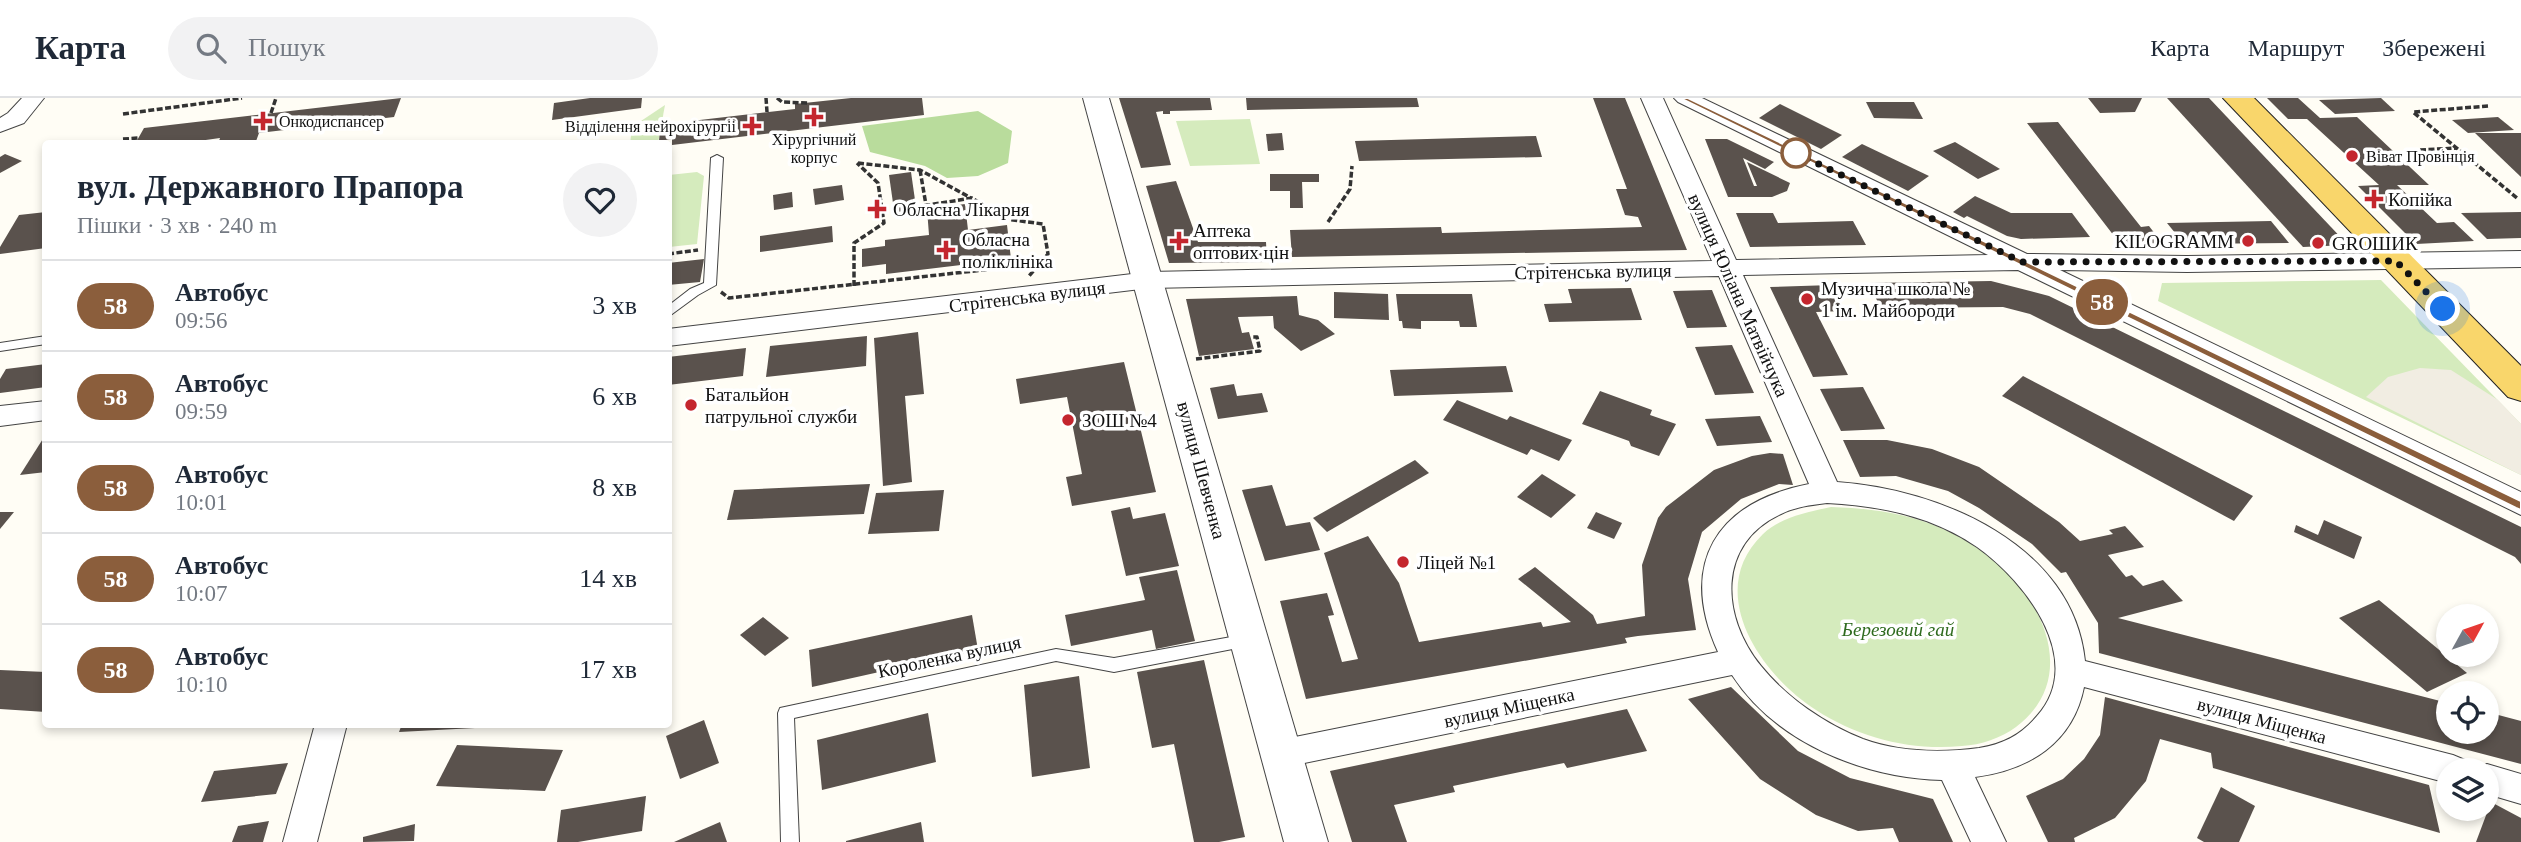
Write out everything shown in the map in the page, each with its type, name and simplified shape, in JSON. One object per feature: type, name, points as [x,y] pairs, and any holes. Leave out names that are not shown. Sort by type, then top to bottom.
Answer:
[{"type":"main road","points":[[2238,98],[2521,388]]},
{"type":"street","points":[[0,126],[16,118],[33,98]]},
{"type":"street","name":"вулиця Шевченка","points":[[1096,98],[1306,842]]},
{"type":"street","name":"вулиця Юліана Матвійчука","points":[[1652,98],[1827,492]]},
{"type":"street","points":[[1685,98],[2521,504]]},
{"type":"street","name":"Стрітенська вулиця","points":[[672,338],[1149,280],[2022,262],[2521,259]]},
{"type":"street","points":[[0,416],[42,411]]},
{"type":"street","points":[[1827,492],[1873,494],[1921,506],[1968,527],[2009,556],[2042,591],[2064,631],[2072,671],[2063,708],[2040,738],[2001,759],[1953,767],[1903,763],[1853,749],[1797,718],[1768,695],[1738,661],[1720,625],[1714,591],[1719,559],[1734,533],[1758,512],[1790,499],[1827,492]]},
{"type":"street","name":"вулиця Міщенка","points":[[1280,754],[1738,661]]},
{"type":"street","name":"вулиця Міщенка","points":[[2072,671],[2436,766]]},
{"type":"street","points":[[300,842],[330,728]]},
{"type":"street","points":[[1953,767],[1989,842]]},
{"type":"street","points":[[2499,783],[2521,789]]},
{"type":"lane","points":[[672,310],[694,292],[710,285],[717,158]]},
{"type":"lane","points":[[0,347],[42,341]]},
{"type":"lane","name":"Короленка вулиця","points":[[790,842],[786,713],[1056,655],[1114,665],[1248,640]]},
{"type":"path","points":[[123,114],[242,98]]},
{"type":"path","points":[[271,113],[276,98]]},
{"type":"path","points":[[766,98],[766,112]]},
{"type":"path","points":[[776,98],[782,102],[808,103]]},
{"type":"path","points":[[2488,106],[2413,112],[2516,198]]},
{"type":"path","points":[[123,139],[139,138]]},
{"type":"path","points":[[2420,150],[2457,148]]},
{"type":"path","points":[[854,286],[854,243],[884,223],[878,183],[857,163],[920,170],[1006,219],[1043,224],[1048,254],[1027,279]]},
{"type":"path","points":[[1328,222],[1341,207],[1354,180],[1352,166]]},
{"type":"path","points":[[920,170],[926,205]]},
{"type":"path","points":[[916,207],[972,198]]},
{"type":"path","points":[[672,253],[712,248]]},
{"type":"path","points":[[710,285],[729,298],[1038,264]]},
{"type":"path","points":[[1196,359],[1260,351],[1257,337],[1251,337]]},
{"type":"green space","points":[[665,105],[659,140],[630,140],[632,127]]},
{"type":"green space","points":[[978,111],[1012,131],[1008,163],[978,176],[947,178],[925,166],[870,152],[862,126]]},
{"type":"green space","points":[[1250,119],[1260,164],[1190,166],[1176,121]]},
{"type":"green space","points":[[697,172],[704,176],[697,244],[672,247],[672,175]]},
{"type":"green space","points":[[2381,280],[2521,424],[2521,475],[2158,301],[2162,283]]},
{"type":"green space","name":"Березовий гай","points":[[1831,507],[1899,515],[1940,528],[1979,549],[2015,581],[2041,622],[2048,644],[2050,666],[2046,688],[2035,709],[2016,727],[1997,738],[1969,745],[1924,746],[1886,740],[1833,720],[1795,695],[1776,676],[1746,631],[1739,606],[1738,581],[1746,557],[1770,528],[1795,516]]},
{"type":"shaded area","points":[[2420,368],[2451,370],[2498,400],[2521,424],[2521,475],[2366,397],[2388,377]]},
{"type":"building","points":[[401,98],[394,117],[259,133],[256,140],[137,140],[144,128]]},
{"type":"building","points":[[590,98],[642,98],[641,108],[552,120],[554,103]]},
{"type":"building","points":[[851,98],[922,98],[924,115],[672,145],[672,139],[659,140],[660,130],[673,128],[674,123],[795,109],[795,104]]},
{"type":"building","points":[[1119,98],[1210,98],[1212,110],[1170,111],[1170,114],[1156,112],[1171,165],[1141,168]]},
{"type":"building","points":[[1246,98],[1417,98],[1419,107],[1247,110]]},
{"type":"building","points":[[1593,98],[1625,98],[1687,250],[1292,257],[1290,230],[1441,227],[1442,233],[1642,227],[1638,217],[1625,215],[1616,189],[1627,189]]},
{"type":"building","points":[[2088,98],[2142,98],[2135,112],[2100,113]]},
{"type":"building","points":[[2167,98],[2209,98],[2348,245],[2303,247]]},
{"type":"building","points":[[2267,98],[2298,98],[2320,118],[2357,117],[2429,185],[2397,185],[2437,223],[2454,222],[2474,241],[2416,244],[2358,186],[2379,185],[2307,119],[2288,119]]},
{"type":"building","points":[[2381,98],[2395,111],[2335,114],[2319,100]]},
{"type":"building","points":[[1866,102],[1914,102],[1923,119],[1874,118]]},
{"type":"building","points":[[1780,104],[1842,135],[1821,149],[1759,118]]},
{"type":"building","points":[[2498,117],[2514,130],[2468,133],[2452,120]]},
{"type":"building","points":[[2058,122],[2141,227],[2149,226],[2162,243],[2121,245],[2027,123]]},
{"type":"building","points":[[1282,133],[1284,150],[1268,151],[1266,134]]},
{"type":"building","points":[[2475,133],[2521,133],[2521,177]]},
{"type":"building","points":[[1536,136],[1542,157],[1359,161],[1355,141]]},
{"type":"building","points":[[1705,139],[1727,139],[1774,162],[1765,169],[1743,158],[1754,186],[1757,186],[1747,162],[1790,183],[1787,191],[1772,197],[1728,197]]},
{"type":"building","points":[[1955,142],[2000,169],[1978,179],[1933,151]]},
{"type":"building","points":[[1862,144],[1929,176],[1908,191],[1842,157]]},
{"type":"building","points":[[5,154],[22,161],[0,173],[0,157]]},
{"type":"building","points":[[911,172],[917,214],[895,217],[889,175]]},
{"type":"building","points":[[1270,174],[1319,174],[1319,182],[1302,182],[1303,208],[1290,208],[1290,191],[1270,191]]},
{"type":"building","points":[[1176,181],[1198,242],[1266,242],[1267,262],[1169,263],[1146,186]]},
{"type":"building","points":[[842,185],[844,200],[815,205],[813,189]]},
{"type":"building","points":[[792,192],[793,207],[774,210],[773,195]]},
{"type":"building","points":[[1975,196],[2011,213],[2072,213],[2090,237],[2021,239],[2007,236],[1953,212]]},
{"type":"building","points":[[965,204],[968,230],[1007,225],[1011,259],[886,274],[886,264],[862,267],[862,249],[885,246],[885,240],[929,235],[927,209]]},
{"type":"building","points":[[42,212],[42,249],[0,254],[0,247],[19,215]]},
{"type":"building","points":[[2521,212],[2521,238],[2487,239],[2461,213]]},
{"type":"building","points":[[1736,213],[1773,213],[1778,223],[1853,221],[1866,245],[1750,247]]},
{"type":"building","points":[[2271,221],[2289,243],[2184,244],[2167,223]]},
{"type":"building","points":[[832,226],[833,242],[760,252],[760,236]]},
{"type":"building","points":[[704,259],[700,282],[672,285],[672,263]]},
{"type":"building","points":[[1991,281],[2049,296],[2521,527],[2521,564],[2515,557],[2030,314],[2003,307],[1881,308],[1868,283]]},
{"type":"building","points":[[1832,285],[1845,311],[1816,312],[1848,375],[1813,377],[1770,287]]},
{"type":"building","points":[[1631,288],[1642,320],[1549,322],[1544,304],[1572,303],[1568,289]]},
{"type":"building","points":[[1712,290],[1727,327],[1687,328],[1673,291]]},
{"type":"building","points":[[1334,292],[1388,294],[1389,320],[1334,318]]},
{"type":"building","points":[[1396,294],[1472,294],[1477,327],[1460,327],[1459,321],[1421,321],[1421,329],[1403,328],[1402,321],[1399,321]]},
{"type":"building","points":[[1297,296],[1299,315],[1318,320],[1335,334],[1301,351],[1274,328],[1273,316],[1238,317],[1242,333],[1249,332],[1254,349],[1199,356],[1186,299]]},
{"type":"building","points":[[918,332],[924,394],[905,396],[912,482],[883,486],[874,338]]},
{"type":"building","points":[[867,336],[866,366],[766,377],[770,346]]},
{"type":"building","points":[[1732,345],[1754,393],[1715,395],[1695,347]]},
{"type":"building","points":[[746,348],[743,376],[672,385],[672,357]]},
{"type":"building","name":"ЗОШ №4","points":[[1124,362],[1156,492],[1072,506],[1066,477],[1082,474],[1067,397],[1020,404],[1016,379]]},
{"type":"building","points":[[42,364],[42,388],[0,393],[0,379],[6,369]]},
{"type":"building","points":[[1506,366],[1513,392],[1394,396],[1390,370]]},
{"type":"building","points":[[2023,376],[2253,496],[2234,521],[2002,396]]},
{"type":"building","points":[[1234,384],[1237,396],[1262,393],[1268,412],[1218,419],[1210,388]]},
{"type":"building","points":[[1863,387],[1885,429],[1841,431],[1820,389]]},
{"type":"building","points":[[1600,391],[1652,410],[1650,415],[1676,424],[1659,456],[1631,446],[1629,441],[1582,424]]},
{"type":"building","points":[[1457,400],[1507,420],[1510,416],[1572,440],[1559,461],[1531,449],[1527,455],[1443,420]]},
{"type":"building","points":[[1760,416],[1772,442],[1717,446],[1705,419]]},
{"type":"building","points":[[42,440],[42,472],[20,475]]},
{"type":"building","points":[[1843,440],[1887,440],[1932,449],[1979,467],[2059,522],[2080,541],[2113,534],[2109,530],[2125,526],[2144,547],[2108,555],[2126,577],[2132,575],[2143,586],[2163,580],[2183,601],[2118,618],[2436,700],[2436,742],[2099,653],[2098,623],[2066,572],[2061,573],[2032,544],[1979,508],[1948,491],[1896,476],[1860,477]]},
{"type":"building","points":[[1783,454],[1793,485],[1779,484],[1741,499],[1702,532],[1688,579],[1696,630],[1625,638],[1627,643],[1306,699],[1280,601],[1327,593],[1334,615],[1328,616],[1342,662],[1358,659],[1324,553],[1368,536],[1399,583],[1419,642],[1541,622],[1543,627],[1571,622],[1518,579],[1535,567],[1593,615],[1597,624],[1645,616],[1642,565],[1658,518],[1666,507],[1714,470],[1752,456]]},
{"type":"building","points":[[1415,460],[1429,473],[1327,532],[1313,518]]},
{"type":"building","points":[[1542,474],[1576,495],[1551,518],[1517,497]]},
{"type":"building","points":[[870,484],[864,514],[727,520],[734,490]]},
{"type":"building","points":[[1272,485],[1286,526],[1310,522],[1320,550],[1265,561],[1242,490]]},
{"type":"building","points":[[944,490],[939,531],[868,534],[876,493]]},
{"type":"building","points":[[1130,507],[1133,519],[1165,513],[1179,566],[1126,576],[1111,511]]},
{"type":"building","points":[[0,512],[14,512],[0,529]]},
{"type":"building","points":[[1596,512],[1622,523],[1614,539],[1587,528]]},
{"type":"building","points":[[2324,520],[2362,537],[2354,559],[2294,532],[2296,525],[2318,535]]},
{"type":"building","points":[[1177,570],[1195,641],[1156,649],[1152,630],[1071,646],[1065,615],[1145,600],[1139,577]]},
{"type":"building","points":[[2379,600],[2436,647],[2436,667],[2460,667],[2467,673],[2450,681],[2436,681],[2436,688],[2427,692],[2339,618]]},
{"type":"building","points":[[972,615],[978,650],[812,687],[809,650]]},
{"type":"building","points":[[763,617],[789,638],[765,656],[740,635]]},
{"type":"building","points":[[1204,660],[1245,837],[1219,842],[1194,842],[1174,744],[1152,748],[1137,672]]},
{"type":"building","points":[[0,670],[42,672],[42,712],[0,709]]},
{"type":"building","points":[[1079,676],[1090,768],[1032,777],[1024,685]]},
{"type":"building","points":[[1731,687],[1798,751],[1850,778],[1933,799],[1953,842],[1899,842],[1893,828],[1858,831],[1816,815],[1760,779],[1688,699]]},
{"type":"building","points":[[2105,697],[2429,785],[2440,833],[2213,768],[2211,753],[2160,739],[2146,781],[2115,818],[2074,838],[2075,842],[2048,842],[2026,796],[2063,779],[2084,759],[2100,735]]},
{"type":"building","points":[[1627,709],[1647,751],[1567,768],[1564,763],[1453,786],[1455,792],[1394,805],[1407,842],[1352,842],[1330,771]]},
{"type":"building","points":[[928,713],[936,762],[822,790],[817,740]]},
{"type":"building","points":[[2499,715],[2521,721],[2521,764],[2445,744],[2499,744]]},
{"type":"building","points":[[704,720],[719,763],[680,779],[666,736]]},
{"type":"building","points":[[400,728],[475,728],[399,732]]},
{"type":"building","points":[[457,745],[563,750],[545,791],[436,786]]},
{"type":"building","points":[[288,763],[276,794],[201,802],[214,771]]},
{"type":"building","points":[[2221,787],[2255,806],[2239,842],[2204,842],[2197,838]]},
{"type":"building","points":[[646,796],[642,831],[578,842],[557,842],[561,810]]},
{"type":"building","points":[[2499,806],[2521,818],[2521,842],[2476,842],[2484,821],[2499,821]]},
{"type":"building","points":[[269,821],[263,842],[232,842],[238,826]]},
{"type":"building","points":[[720,822],[727,842],[674,842]]},
{"type":"building","points":[[921,822],[924,842],[846,842],[846,841]]},
{"type":"building","points":[[415,824],[414,841],[363,842],[363,837]]},
{"type":"bus line","name":"58","points":[[1685,98],[2521,504]]},
{"type":"place","name":"Хірургічний корпус","points":[[814,117]]},
{"type":"place","name":"Онкодиспансер","points":[[263,121]]},
{"type":"place","name":"Відділення нейрохірургіі","points":[[752,126]]},
{"type":"place","name":"Віват Провінція","points":[[2352,156]]},
{"type":"place","name":"Копійка","points":[[2374,199]]},
{"type":"place","name":"Обласна Лікарня","points":[[877,209]]},
{"type":"place","name":"Аптека оптових цін","points":[[1179,241]]},
{"type":"place","name":"KILOGRAMM","points":[[2248,241]]},
{"type":"place","name":"GROШИК","points":[[2318,243]]},
{"type":"place","name":"Обласна поліклініка","points":[[946,250]]},
{"type":"place","name":"Музична школа № 1 ім. Майбороди","points":[[1807,299]]},
{"type":"place","name":"Батальйон патрульної служби","points":[[691,405]]},
{"type":"place","name":"ЗОШ №4","points":[[1068,420]]},
{"type":"place","name":"Ліцей №1","points":[[1403,562]]},
{"type":"route","points":[[1796,153],[2022,262],[2187,264],[2396,261],[2443,309]]}]
